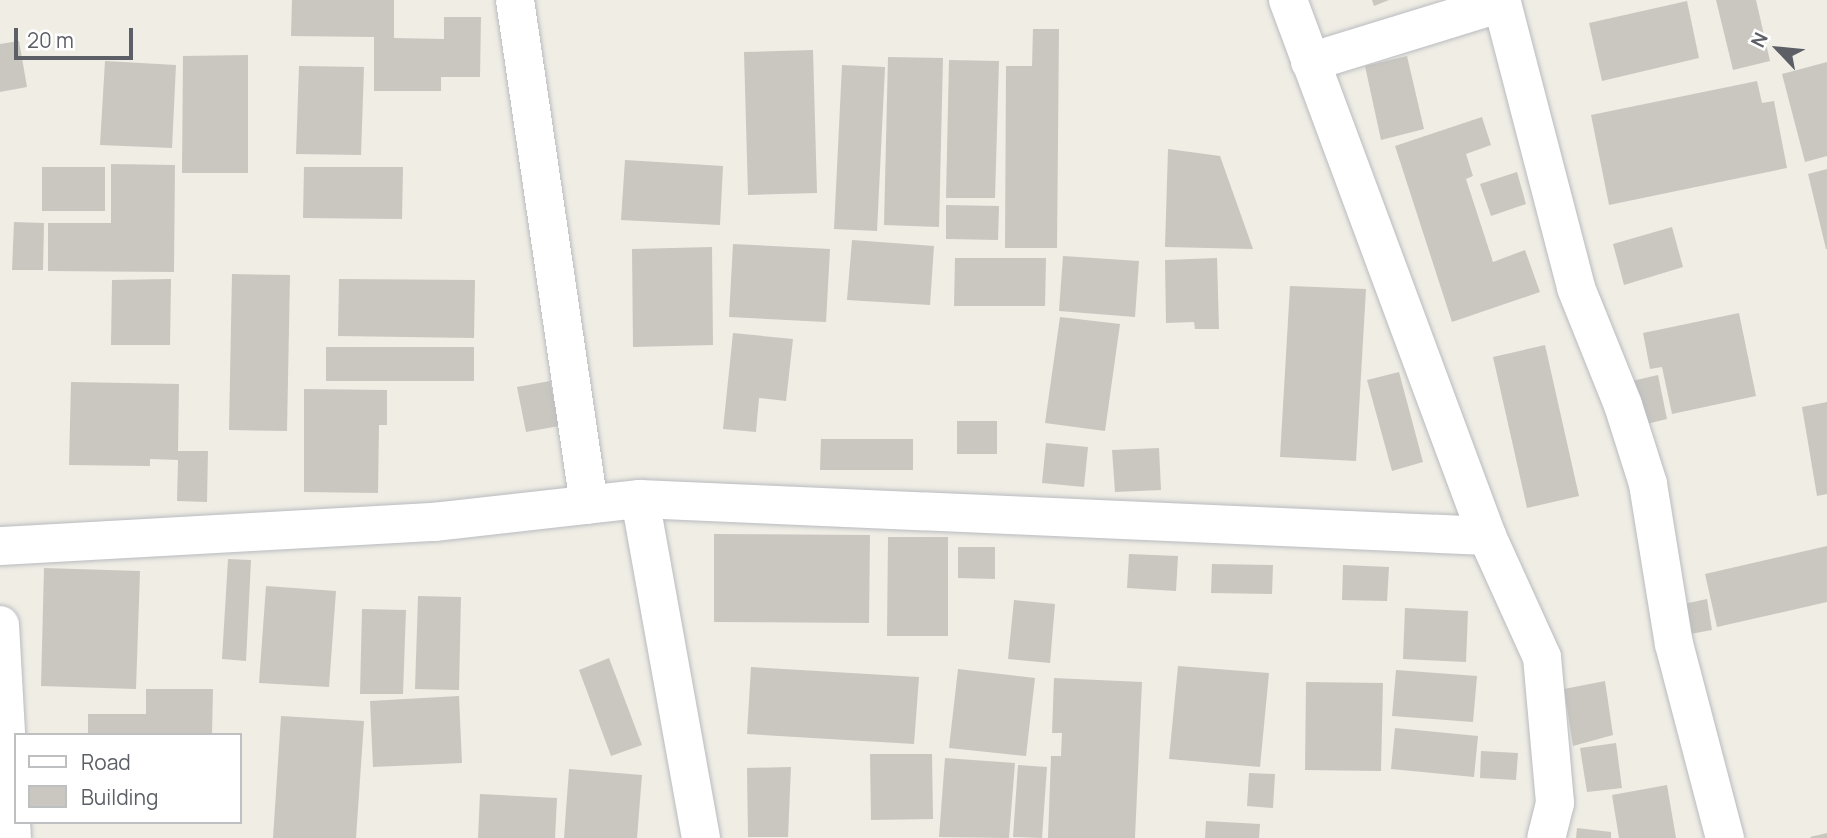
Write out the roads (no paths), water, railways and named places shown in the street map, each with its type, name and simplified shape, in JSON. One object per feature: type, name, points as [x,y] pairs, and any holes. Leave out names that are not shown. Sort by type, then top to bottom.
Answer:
[{"type":"street","points":[[515,0],[589,505]]},
{"type":"street","points":[[1288,0],[1487,536],[1542,657],[1555,803],[1546,838]]},
{"type":"street","points":[[1310,62],[1502,3],[1576,288],[1623,405],[1648,484],[1674,645],[1725,838]]},
{"type":"street","points":[[640,499],[701,838]]},
{"type":"street","points":[[0,545],[434,522],[640,499],[1487,536]]},
{"type":"street","points":[[0,625],[6,682],[12,838]]}]
